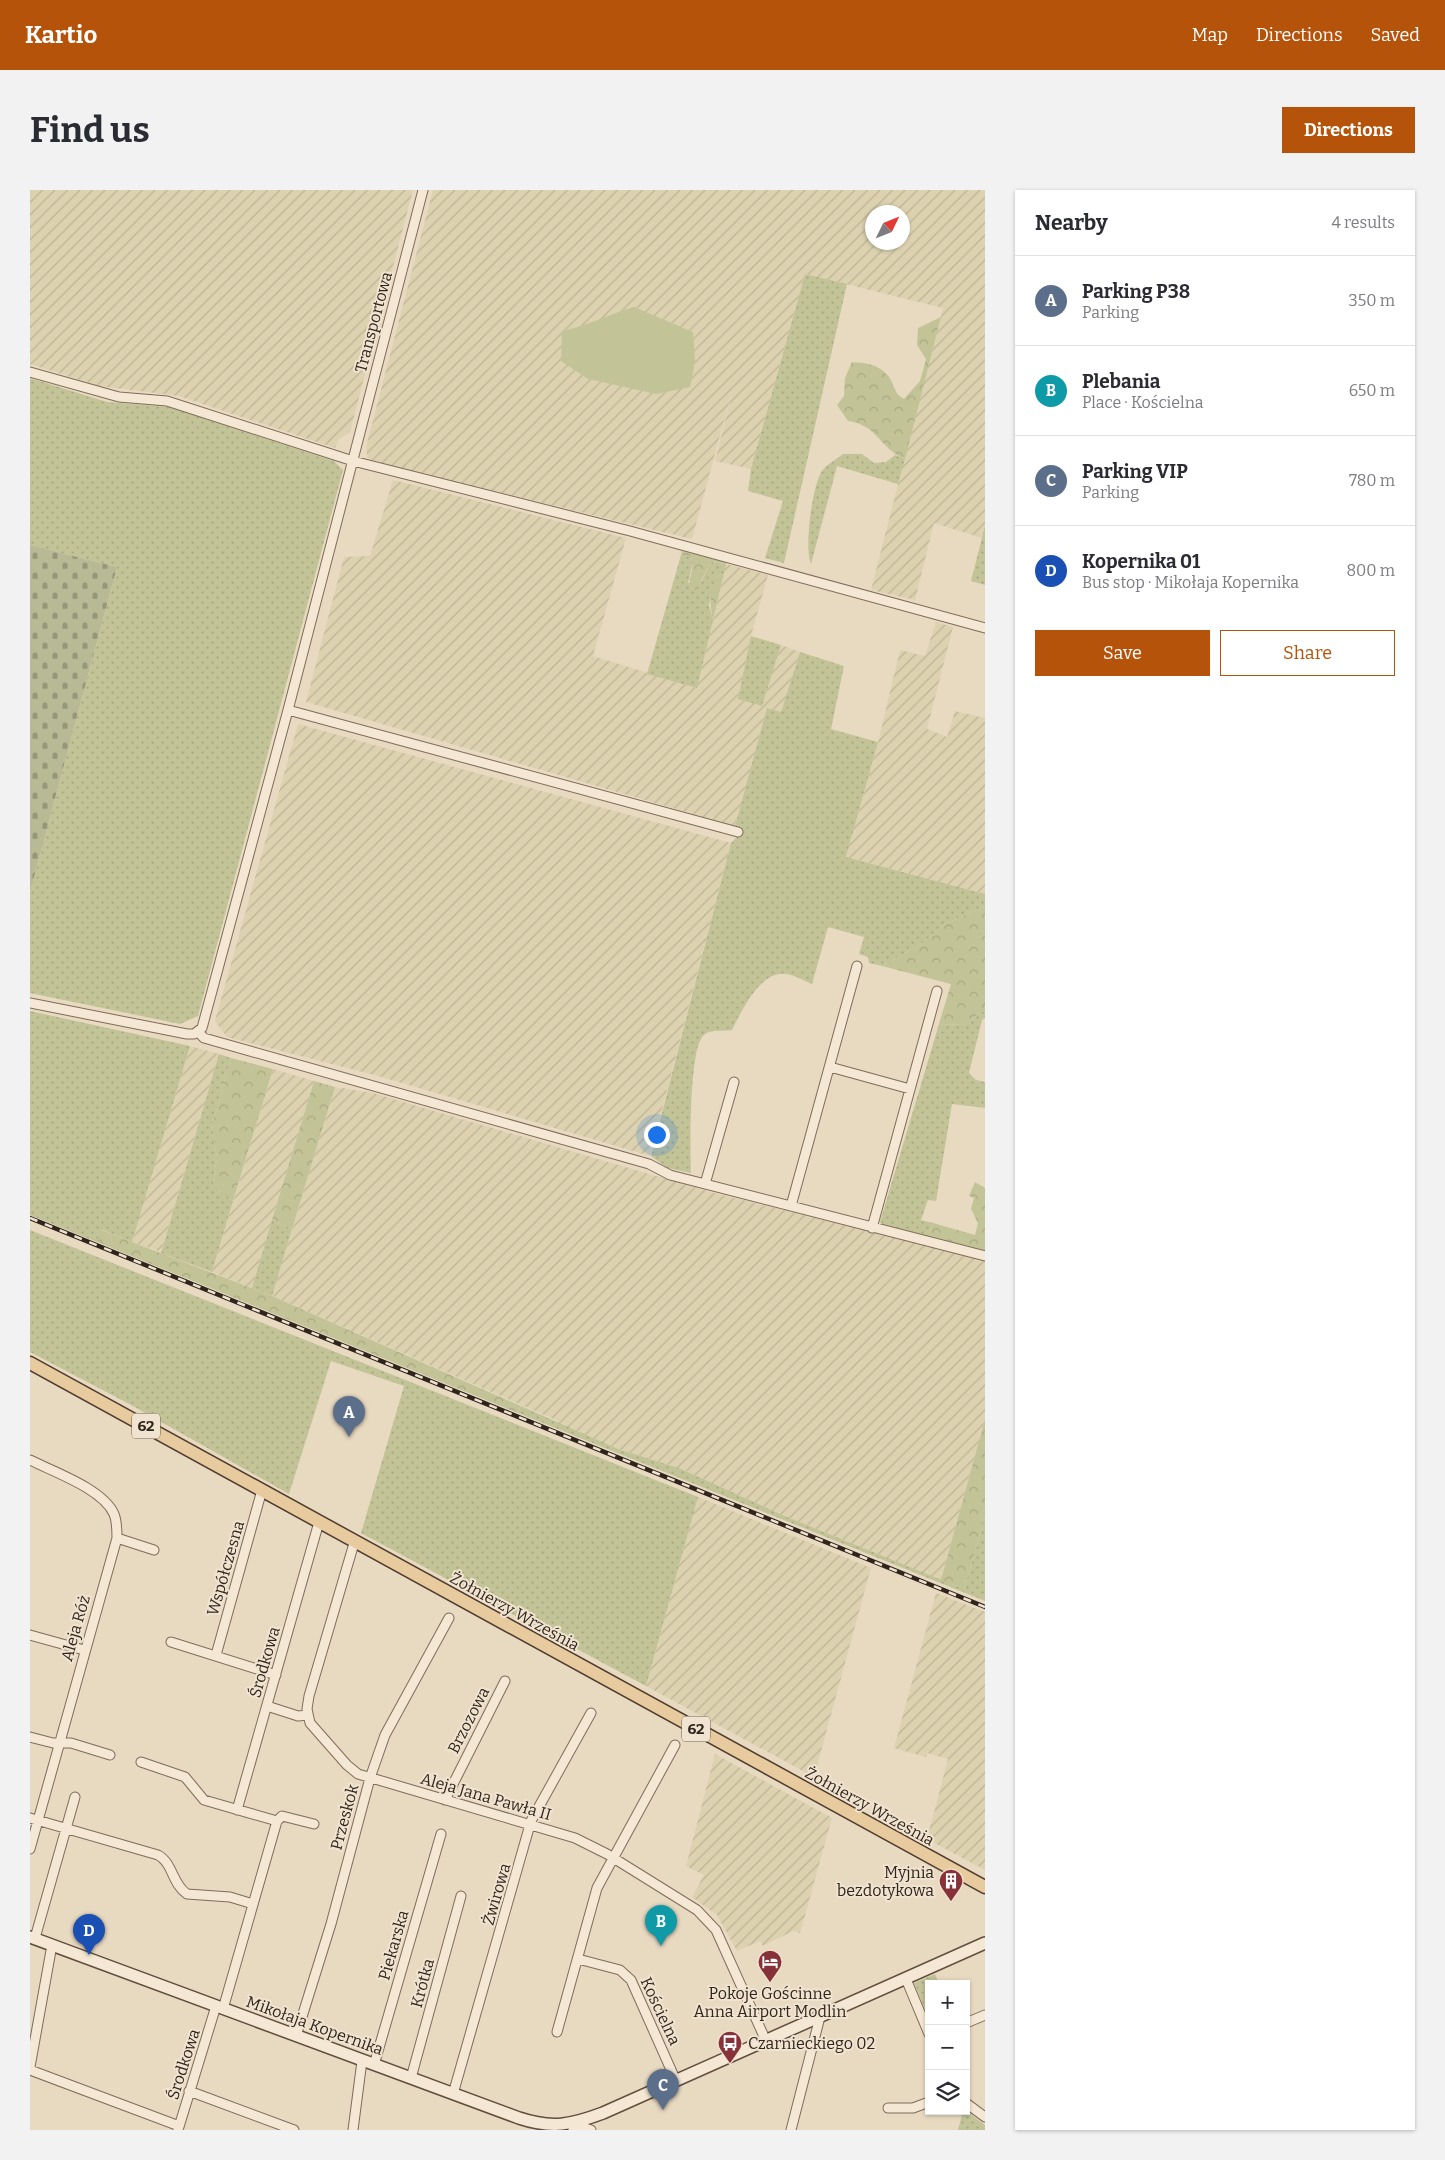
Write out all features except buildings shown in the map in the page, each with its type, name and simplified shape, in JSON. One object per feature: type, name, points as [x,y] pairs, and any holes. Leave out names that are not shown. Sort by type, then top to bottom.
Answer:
[{"type":"main road","name":"Żołnierzy Września","points":[[30,1363],[985,1887]]},
{"type":"street","name":"Transportowa","points":[[198,1032],[204,1024],[288,710],[423,190]]},
{"type":"street","points":[[30,372],[118,398],[167,401],[353,461],[630,531],[985,628]]},
{"type":"street","points":[[288,710],[738,832]]},
{"type":"street","points":[[791,1206],[857,966]]},
{"type":"street","points":[[872,1228],[937,991]]},
{"type":"street","points":[[30,1003],[187,1034],[198,1032],[204,1038],[649,1164],[662,1172],[985,1256]]},
{"type":"street","points":[[830,1067],[910,1089]]},
{"type":"street","points":[[705,1184],[734,1082]]},
{"type":"street","name":"Aleja Róż","points":[[30,1460],[100,1495],[115,1515],[117,1538],[84,1650],[60,1743],[34,1819],[30,1849]]},
{"type":"street","name":"Współczesna","points":[[216,1655],[262,1490]]},
{"type":"street","name":"Środkowa","points":[[237,1810],[319,1522]]},
{"type":"street","points":[[117,1538],[154,1550]]},
{"type":"street","points":[[267,1706],[298,1716],[308,1714],[309,1696],[355,1540]]},
{"type":"street","name":"Przeskok","points":[[296,2036],[331,1924],[370,1778],[385,1735],[450,1618]]},
{"type":"street","points":[[30,1635],[84,1650]]},
{"type":"street","points":[[171,1642],[276,1675]]},
{"type":"street","name":"Brzozowa","points":[[445,1800],[505,1681]]},
{"type":"street","name":"Żwirowa","points":[[453,2094],[530,1825],[540,1803],[591,1713]]},
{"type":"street","name":"Aleja Jana Pawła II","points":[[308,1714],[310,1723],[318,1735],[358,1774],[575,1838],[613,1858],[698,1910],[716,1930],[766,2041]]},
{"type":"street","points":[[30,1737],[60,1743],[71,1743],[110,1755]]},
{"type":"street","points":[[557,2032],[597,1888],[675,1746]]},
{"type":"street","points":[[141,1762],[185,1777],[204,1800],[277,1822],[282,1816],[314,1824]]},
{"type":"street","points":[[32,1937],[75,1797]]},
{"type":"street","points":[[34,1819],[158,1855],[164,1858],[176,1884],[187,1894],[230,1897],[254,1904]]},
{"type":"street","name":"Środkowa","points":[[178,2128],[254,1904],[277,1822]]},
{"type":"street","name":"Piekarska","points":[[374,2065],[441,1834]]},
{"type":"street","name":"Krótka","points":[[411,2078],[462,1896]]},
{"type":"street","name":"Mikołaja Kopernika","points":[[32,1937],[362,2061],[535,2123],[591,2130]]},
{"type":"street","points":[[574,2127],[985,1943]]},
{"type":"street","points":[[30,2067],[52,1945]]},
{"type":"street","name":"Kościelna","points":[[578,1959],[620,1970],[631,1980],[676,2081]]},
{"type":"street","points":[[906,1979],[925,2025]]},
{"type":"street","points":[[970,2021],[985,2015]]},
{"type":"street","points":[[791,2130],[820,2017]]},
{"type":"street","points":[[353,2130],[362,2061]]},
{"type":"street","points":[[30,2070],[178,2128]]},
{"type":"street","points":[[189,2091],[294,2130]]},
{"type":"street","points":[[888,2108],[913,2108],[925,2104]]},
{"type":"street","points":[[970,2106],[985,2117]]},
{"type":"shaded area","points":[[30,190],[413,190],[350,432],[338,440],[335,448],[179,396],[99,386],[30,364]]},
{"type":"shaded area","points":[[433,190],[985,190],[985,526],[982,538],[934,523],[915,600],[871,590],[943,308],[805,274],[751,469],[715,461],[734,384],[692,539],[398,468],[368,459],[366,447]]},
{"type":"shaded area","points":[[393,480],[626,538],[593,656],[697,688],[726,564],[768,575],[751,636],[762,706],[781,645],[800,652],[781,712],[767,708],[735,826],[306,702],[344,557],[370,556]]},
{"type":"shaded area","points":[[936,622],[953,627],[927,729],[947,737],[955,711],[985,718],[985,894],[846,857],[878,742],[900,650],[925,656]]},
{"type":"shaded area","points":[[298,724],[731,843],[650,1156],[378,1076],[227,1037],[215,1021]]},
{"type":"shaded area","points":[[190,1046],[219,1054],[161,1252],[132,1242]]},
{"type":"shaded area","points":[[273,1069],[314,1081],[252,1288],[212,1272]]},
{"type":"shaded area","points":[[335,1087],[373,1093],[714,1193],[985,1260],[985,1419],[941,1580],[787,1517],[679,1468],[618,1449],[557,1424],[558,1421],[272,1296]]},
{"type":"shaded area","points":[[698,1497],[871,1568],[814,1777],[646,1686]]},
{"type":"shaded area","points":[[936,1593],[985,1612],[985,1870],[927,1839],[948,1759],[927,1753],[926,1757],[894,1748]]},
{"type":"shaded area","points":[[715,1754],[832,1818],[800,1933],[793,1931],[763,1946],[760,1941],[737,1951],[717,1915],[692,1897],[704,1875],[686,1866]]},
{"type":"green space","points":[[805,274],[847,284],[784,563],[765,558],[783,501],[748,491],[751,469]]},
{"type":"green space","points":[[634,307],[693,332],[695,361],[690,387],[656,394],[588,379],[561,361],[562,331]]},
{"type":"green space","points":[[941,317],[905,459],[897,455],[866,427],[848,421],[837,405],[844,396],[845,378],[852,362],[867,364],[881,369],[891,380],[896,392],[904,399],[920,381],[926,359],[917,345],[918,328]]},
{"type":"green space","points":[[30,378],[107,402],[170,407],[334,461],[343,470],[198,1016],[180,1024],[30,993],[30,892],[117,567],[30,545]]},
{"type":"green space","points":[[843,454],[862,454],[874,463],[886,462],[895,455],[905,459],[898,484],[837,466],[811,564],[808,545],[810,517],[818,479],[822,471],[829,464]]},
{"type":"green space","points":[[985,526],[985,585],[971,581]]},
{"type":"green space","points":[[30,545],[117,567],[30,892]]},
{"type":"green space","points":[[682,551],[727,562],[726,564],[711,562],[696,590],[690,589],[692,561],[691,557],[681,555]]},
{"type":"green space","points":[[681,555],[691,557],[693,562],[688,583],[701,582],[711,562],[726,564],[724,573],[716,577],[709,605],[713,620],[697,688],[647,674]]},
{"type":"green space","points":[[724,573],[713,620],[711,609],[712,588],[716,577]]},
{"type":"green space","points":[[751,636],[781,645],[762,706],[738,699]]},
{"type":"green space","points":[[800,652],[844,666],[831,729],[878,742],[846,857],[985,894],[985,906],[945,924],[920,945],[882,966],[869,963],[868,957],[859,954],[864,937],[828,927],[812,984],[786,974],[768,979],[760,985],[746,1003],[732,1030],[713,1031],[703,1036],[698,1045],[693,1079],[691,1173],[667,1168],[651,1156],[731,843],[737,837],[739,828],[735,826],[767,708],[781,712]]},
{"type":"green space","points":[[985,906],[985,1010],[962,1025],[939,1024],[951,984],[882,966],[920,945],[945,924]]},
{"type":"green space","points":[[985,1010],[985,1018],[982,1020],[969,1073],[976,1080],[985,1082],[985,1108],[952,1104],[936,1201],[928,1200],[921,1220],[933,1223],[928,1238],[884,1227],[880,1222],[939,1024],[962,1025]]},
{"type":"green space","points":[[30,1011],[190,1046],[132,1242],[102,1230],[97,1242],[30,1215]]},
{"type":"green space","points":[[219,1054],[231,1058],[212,1125],[217,1158],[213,1183],[233,1201],[212,1272],[161,1253]]},
{"type":"green space","points":[[231,1058],[273,1069],[233,1201],[213,1183],[217,1158],[212,1125]]},
{"type":"green space","points":[[314,1081],[335,1087],[292,1229],[272,1220]]},
{"type":"green space","points":[[975,1182],[985,1188],[985,1251],[928,1238],[933,1223],[975,1235],[978,1223],[971,1209],[974,1198],[969,1196]]},
{"type":"green space","points":[[272,1220],[292,1229],[272,1296],[252,1288]]},
{"type":"green space","points":[[30,1230],[698,1497],[646,1686],[361,1533],[404,1386],[331,1361],[289,1494],[133,1406],[30,1352]]},
{"type":"green space","points":[[101,1230],[272,1296],[521,1406],[518,1413],[97,1242]]},
{"type":"green space","points":[[521,1406],[618,1449],[679,1468],[787,1517],[964,1589],[985,1517],[985,1601],[518,1413]]},
{"type":"green space","points":[[985,1419],[985,1517],[964,1589],[941,1580]]},
{"type":"green space","points":[[935,1974],[937,1980],[925,1980],[925,2009],[914,1983]]},
{"type":"green space","points":[[970,2114],[985,2125],[985,2130],[958,2130],[962,2115]]},
{"type":"railway","points":[[30,1218],[985,1607]]},
{"type":"place","name":"Parking P38","points":[[349,1437]]},
{"type":"place","name":"Myjnia bezdotykowa","points":[[951,1902]]},
{"type":"place","name":"Plebania","points":[[661,1946]]},
{"type":"place","name":"Kopernika 01","points":[[89,1955]]},
{"type":"place","name":"Pokoje Gościnne Anna Airport Modlin","points":[[770,1983]]},
{"type":"place","name":"Czarnieckiego 02","points":[[730,2064]]},
{"type":"place","name":"Parking VIP","points":[[663,2110]]}]
